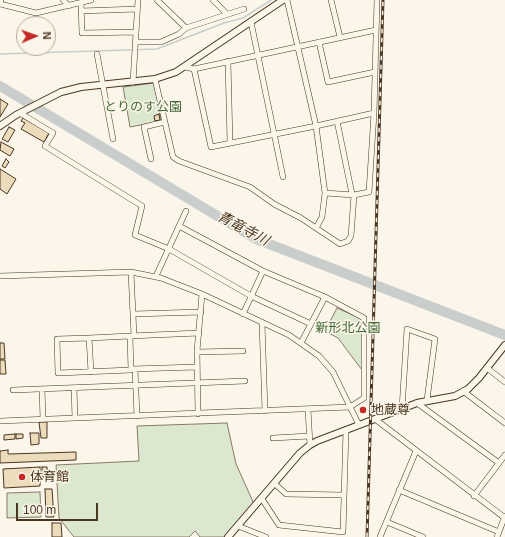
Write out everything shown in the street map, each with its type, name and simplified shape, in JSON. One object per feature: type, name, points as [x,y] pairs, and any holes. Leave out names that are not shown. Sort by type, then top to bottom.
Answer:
[{"type":"street","points":[[1,0],[0,4],[36,13],[91,0]]},
{"type":"street","points":[[63,0],[69,6]]},
{"type":"street","points":[[133,82],[138,0]]},
{"type":"street","points":[[157,0],[186,28]]},
{"type":"street","points":[[213,0],[227,14]]},
{"type":"street","points":[[0,126],[50,96],[71,89],[155,79],[166,76],[185,67],[283,0]]},
{"type":"street","points":[[287,0],[316,126],[325,193],[322,217],[316,228]]},
{"type":"street","points":[[331,0],[340,38]]},
{"type":"street","points":[[325,193],[353,194],[369,192],[374,113],[377,0]]},
{"type":"street","points":[[81,3],[82,33],[136,32]]},
{"type":"street","points":[[81,11],[137,9]]},
{"type":"street","points":[[135,42],[160,42],[179,34],[186,28],[244,9]]},
{"type":"street","points":[[251,22],[283,177]]},
{"type":"street","points":[[185,67],[194,69],[376,30]]},
{"type":"street","points":[[319,42],[328,82],[375,72]]},
{"type":"street","points":[[97,54],[113,139]]},
{"type":"street","points":[[228,61],[230,143]]},
{"type":"street","points":[[194,69],[211,147],[374,113]]},
{"type":"street","points":[[155,79],[173,157],[179,161],[250,187],[274,204],[316,228],[340,244],[348,242],[351,236],[353,194],[337,121]]},
{"type":"street","points":[[20,113],[52,133],[45,146],[142,206],[135,235],[169,249],[251,296],[311,324]]},
{"type":"street","points":[[151,158],[144,127],[165,122]]},
{"type":"street","points":[[156,276],[186,211]]},
{"type":"street","points":[[0,421],[350,407],[364,398],[364,318],[325,296],[263,271],[179,226]]},
{"type":"street","points":[[243,314],[263,271]]},
{"type":"street","points":[[131,272],[133,369],[136,385],[137,416]]},
{"type":"street","points":[[0,276],[131,272],[156,276],[202,294],[289,335],[325,362],[333,372],[359,425]]},
{"type":"street","points":[[198,414],[197,352],[202,294]]},
{"type":"street","points":[[301,344],[325,296]]},
{"type":"street","points":[[133,314],[201,312]]},
{"type":"street","points":[[262,323],[265,411]]},
{"type":"street","points":[[402,409],[407,329],[435,339],[427,400]]},
{"type":"street","points":[[197,367],[58,373],[57,339],[199,334]]},
{"type":"street","points":[[89,338],[90,372]]},
{"type":"street","points":[[228,537],[310,445],[417,403],[455,396],[479,378],[505,346]]},
{"type":"street","points":[[197,352],[243,351]]},
{"type":"street","points":[[487,368],[505,382]]},
{"type":"street","points":[[13,390],[245,381]]},
{"type":"street","points":[[74,388],[75,418]]},
{"type":"street","points":[[42,389],[43,419]]},
{"type":"street","points":[[463,391],[505,423]]},
{"type":"street","points":[[417,403],[499,463]]},
{"type":"street","points":[[308,409],[310,445]]},
{"type":"street","points":[[375,419],[474,496],[505,517],[498,534],[399,490]]},
{"type":"street","points":[[262,499],[279,525],[343,532],[346,430]]},
{"type":"street","points":[[273,438],[309,436]]},
{"type":"street","points":[[380,537],[388,522],[399,490],[416,450]]},
{"type":"street","points":[[474,496],[505,455]]},
{"type":"street","points":[[275,484],[286,494],[344,496]]},
{"type":"street","points":[[388,522],[424,537]]},
{"type":"street","points":[[238,526],[266,537]]},
{"type":"green space","name":"とりのす公園","points":[[153,83],[155,85],[161,119],[157,122],[130,127],[123,87]]},
{"type":"green space","name":"新形北公園","points":[[337,308],[362,319],[362,370],[338,338],[325,331]]},
{"type":"green space","points":[[227,423],[236,464],[254,504],[225,537],[200,537],[195,531],[189,537],[74,537],[59,518],[56,465],[139,461],[137,426]]},
{"type":"green space","points":[[40,492],[41,517],[7,518],[7,493]]},
{"type":"building","points":[[0,99],[8,104],[0,117]]},
{"type":"building","points":[[159,114],[160,120],[155,121],[154,116]]},
{"type":"building","points":[[23,118],[49,133],[44,142],[21,129],[25,123],[21,121]]},
{"type":"building","points":[[9,127],[15,130],[8,142],[2,139]]},
{"type":"building","points":[[1,142],[14,149],[10,156],[0,150]]},
{"type":"building","points":[[6,159],[9,162],[5,168],[2,166]]},
{"type":"building","points":[[0,169],[16,179],[7,194],[0,189]]},
{"type":"building","points":[[0,343],[4,343],[5,359],[0,359]]},
{"type":"building","points":[[0,360],[5,360],[6,374],[0,374]]},
{"type":"building","points":[[39,422],[47,422],[47,438],[41,438]]},
{"type":"building","points":[[30,433],[39,433],[39,444],[31,445]]},
{"type":"building","points":[[15,434],[15,439],[4,440],[4,435]]},
{"type":"building","points":[[16,434],[23,434],[23,438],[16,439]]},
{"type":"building","points":[[8,450],[8,454],[76,452],[76,460],[0,463],[0,451]]},
{"type":"building","name":"体育館","points":[[40,467],[40,486],[4,488],[3,469]]},
{"type":"building","points":[[42,467],[47,467],[48,477],[42,477]]},
{"type":"building","points":[[45,489],[52,489],[54,517],[46,517]]},
{"type":"building","points":[[52,523],[61,523],[62,537],[52,537]]},
{"type":"waterway","points":[[0,54],[157,49],[224,23],[243,18],[271,0]]},
{"type":"waterway","name":"青竜寺川","points":[[0,86],[256,239],[505,335]]},
{"type":"railway","points":[[367,537],[383,0]]},
{"type":"place","name":"地蔵尊","points":[[363,410]]},
{"type":"place","name":"体育館","points":[[22,477]]}]
